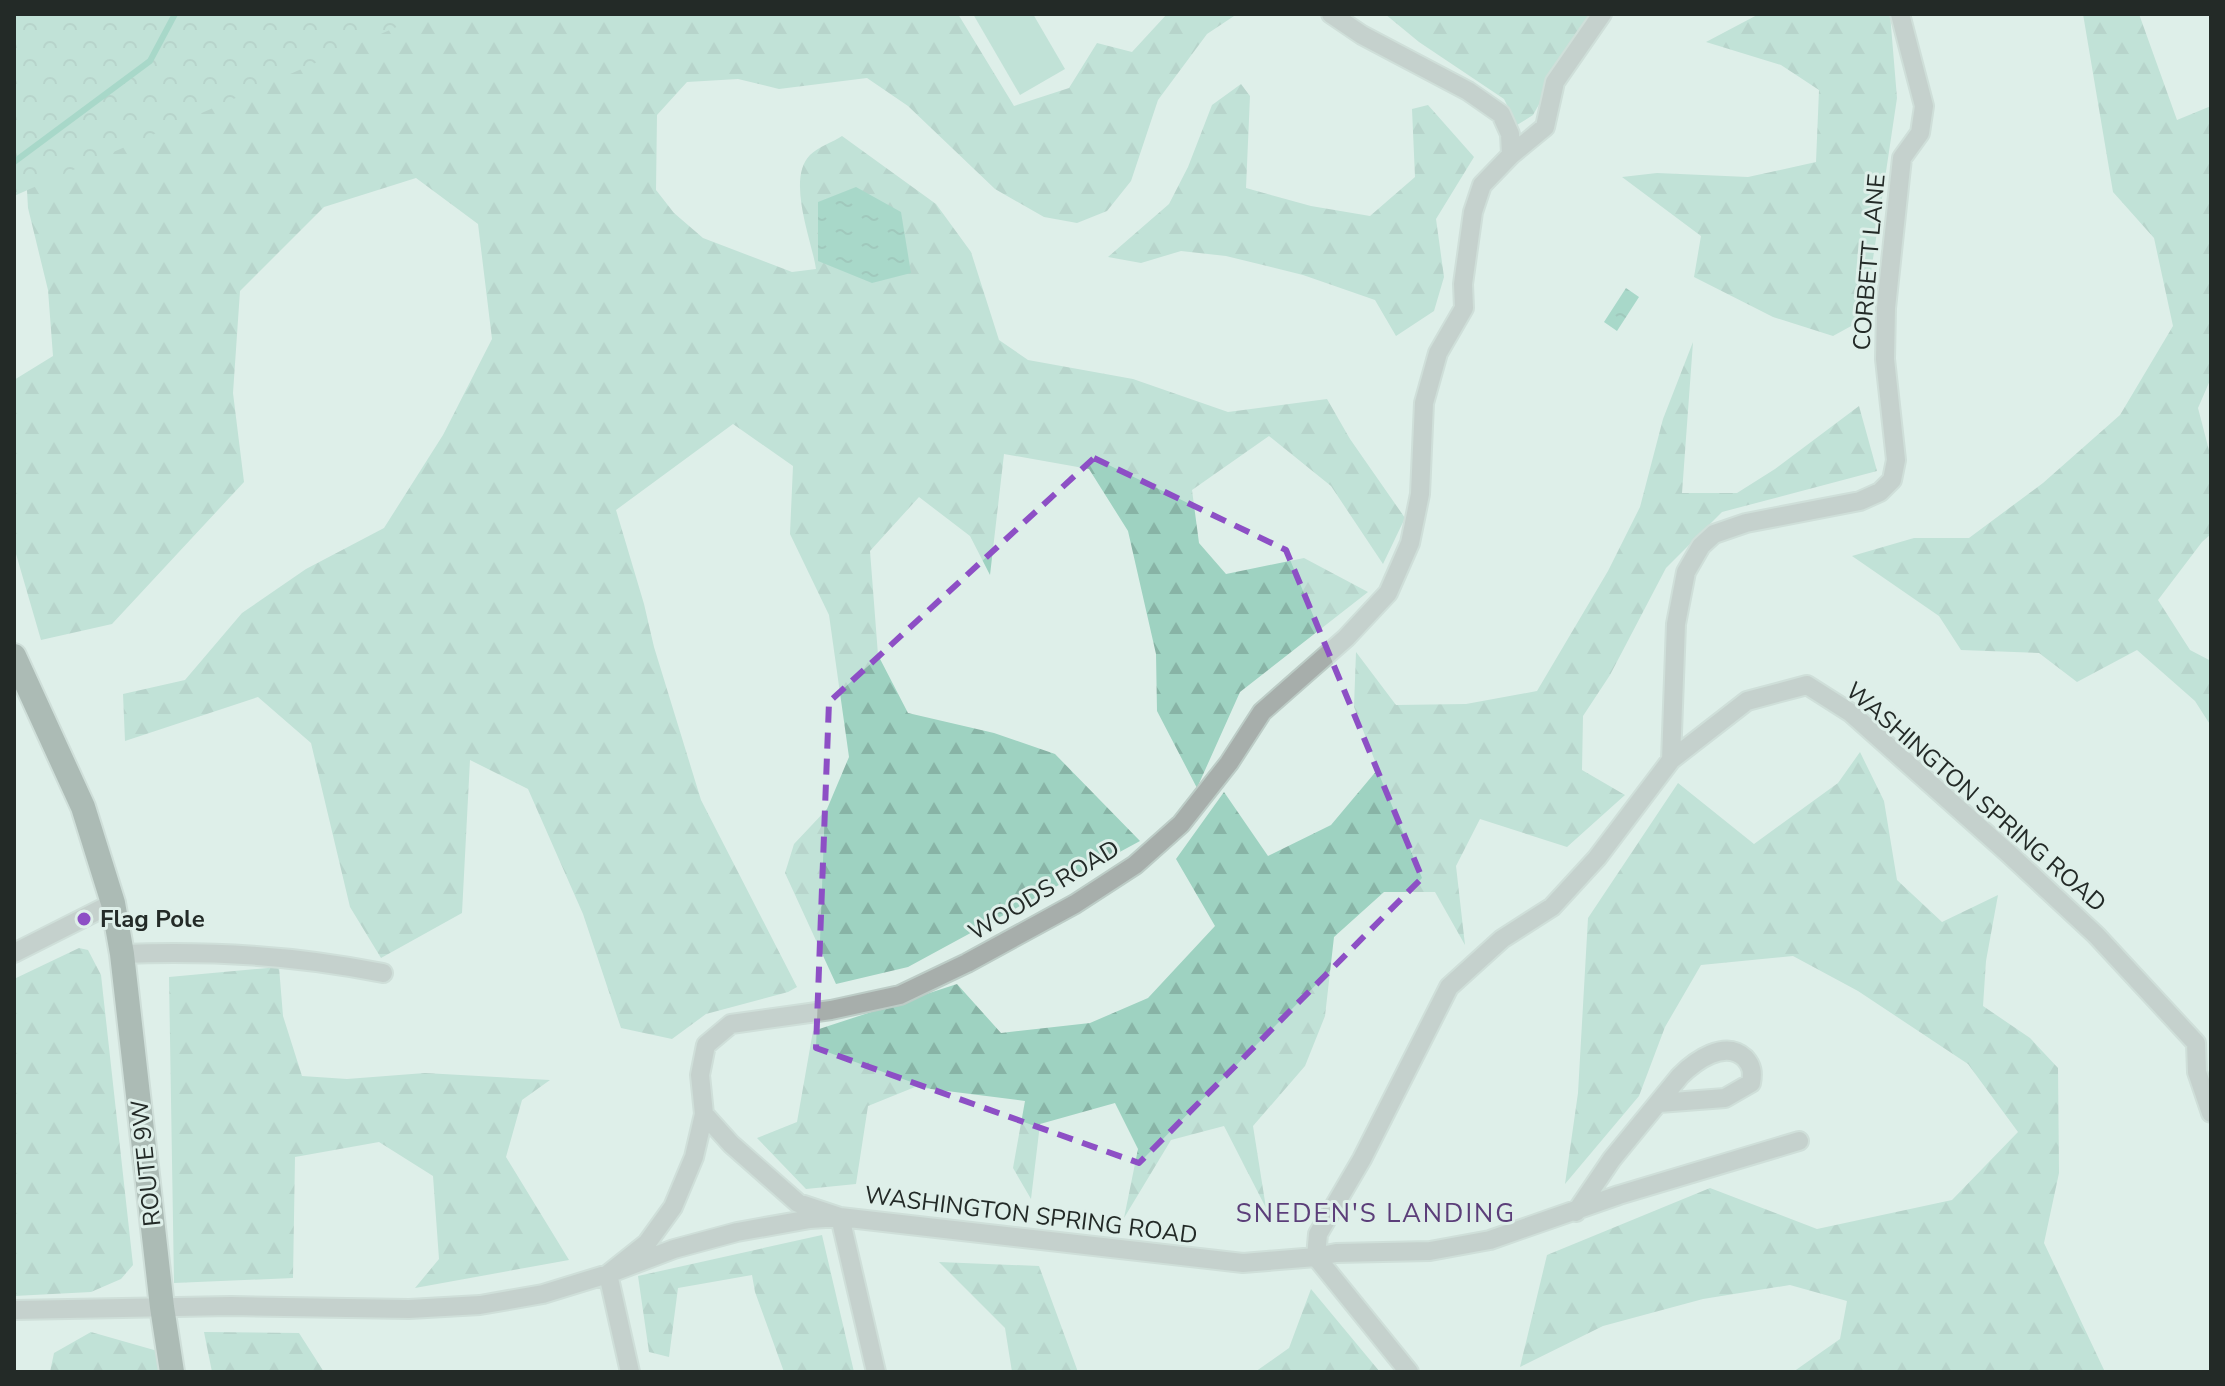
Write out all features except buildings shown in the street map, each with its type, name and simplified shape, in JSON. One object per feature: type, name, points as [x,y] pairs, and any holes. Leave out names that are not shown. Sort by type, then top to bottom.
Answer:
[{"type":"main road","points":[[14,656],[83,807],[113,903]]},
{"type":"main road","name":"ROUTE 9W","points":[[113,903],[122,954],[172,1372]]},
{"type":"street","points":[[1331,14],[1362,35],[1468,91],[1501,114],[1510,134],[1511,155]]},
{"type":"street","name":"WOODS ROAD","points":[[608,1274],[647,1243],[673,1207],[694,1157],[704,1114],[700,1075],[706,1045],[731,1024],[831,1010],[900,995],[967,963],[1075,904],[1135,865],[1181,824],[1229,763],[1262,712],[1346,638],[1388,593],[1410,543],[1422,482],[1424,403],[1438,353],[1464,308],[1463,284],[1473,212],[1482,185],[1511,155],[1545,127],[1555,82],[1602,14]]},
{"type":"street","name":"CORBETT LANE","points":[[1671,760],[1676,624],[1686,572],[1701,546],[1714,534],[1746,523],[1860,501],[1880,492],[1892,480],[1896,460],[1885,359],[1886,308],[1902,158],[1920,133],[1924,106],[1900,14]]},
{"type":"street","name":"WASHINGTON SPRING ROAD","points":[[14,1310],[162,1307],[409,1309],[480,1305],[543,1294],[674,1249],[737,1232],[840,1217],[1243,1263],[1316,1257],[1318,1234],[1362,1159],[1449,987],[1502,939],[1552,907],[1597,858],[1671,760],[1747,701],[1807,685],[1851,713],[2008,853],[2203,1041]]},
{"type":"street","points":[[14,953],[113,903]]},
{"type":"street","points":[[122,954],[256,954],[324,961],[383,973]]},
{"type":"street","points":[[2203,1041],[2197,1072],[2211,1113]]},
{"type":"street","points":[[1576,1212],[1612,1159],[1659,1103],[1692,1064],[1710,1054],[1731,1051],[1741,1054],[1750,1064],[1753,1073],[1751,1083],[1725,1098],[1659,1103]]},
{"type":"street","points":[[704,1114],[731,1144],[798,1203],[840,1217],[876,1372]]},
{"type":"street","points":[[1409,1372],[1316,1257],[1336,1253],[1430,1251],[1490,1240],[1619,1195],[1799,1141]]},
{"type":"street","points":[[608,1274],[630,1372]]},
{"type":"highlighted area","points":[[1094,458],[1286,550],[1422,878],[1139,1163],[816,1048],[829,702]]},
{"type":"green space","points":[[14,14],[426,14],[14,196]]},
{"type":"green space","points":[[381,14],[958,14],[1014,106],[1069,88],[1097,43],[1132,52],[1167,14],[1237,14],[1207,34],[1158,100],[1131,181],[1107,211],[1077,223],[1044,217],[995,189],[908,106],[867,78],[779,89],[738,79],[687,82],[657,115],[656,190],[674,213],[703,238],[792,272],[816,269],[802,210],[800,179],[810,155],[842,136],[936,204],[971,252],[999,340],[1028,360],[1133,379],[1228,412],[1327,399],[1350,439],[1405,518],[1383,564],[1331,486],[1269,436],[1192,490],[1199,543],[1226,574],[1304,558],[1368,592],[1240,692],[1197,788],[1157,711],[1156,654],[1128,531],[1089,469],[1004,454],[990,575],[970,536],[919,497],[870,551],[878,655],[908,713],[994,733],[1055,754],[1140,841],[908,967],[836,984],[785,873],[794,844],[827,809],[849,757],[829,615],[790,534],[793,466],[733,424],[616,510],[701,800],[797,987],[706,1014],[672,1039],[621,1028],[583,914],[528,789],[470,760],[462,913],[381,958],[350,907],[311,743],[258,697],[125,741],[123,694],[185,680],[242,613],[306,569],[384,528],[443,435],[492,339],[478,224],[416,178],[324,207],[240,291],[233,393],[244,482],[112,624],[41,640],[14,547],[14,380],[53,356],[48,290],[28,208],[26,173]]},
{"type":"green space","points":[[973,14],[1033,14],[1065,69],[1020,95]]},
{"type":"green space","points":[[1385,14],[1590,14],[1533,115],[1517,125],[1504,99],[1419,42]]},
{"type":"green space","points":[[1759,14],[1890,14],[1897,98],[1864,319],[1833,336],[1773,317],[1694,277],[1701,236],[1622,177],[1657,173],[1748,177],[1816,162],[1819,90],[1781,65],[1706,42]]},
{"type":"green space","points":[[2083,14],[2139,14],[2177,120],[2211,106],[2211,378],[2198,408],[2211,458],[2211,534],[2158,600],[2190,650],[2211,661],[2211,726],[2195,701],[2137,650],[2077,682],[2039,653],[1961,650],[1939,616],[1852,556],[1914,538],[1969,538],[2043,483],[2120,415],[2173,326],[2154,238],[2113,192]]},
{"type":"green space","points":[[1241,84],[1250,96],[1246,188],[1311,206],[1370,216],[1415,177],[1412,109],[1428,105],[1474,157],[1436,219],[1444,277],[1434,311],[1396,336],[1375,300],[1303,275],[1226,256],[1181,251],[1141,263],[1108,257],[1169,204],[1188,167],[1212,105]]},
{"type":"green space","points":[[1693,342],[1682,493],[1737,493],[1775,469],[1859,406],[1877,471],[1722,512],[1666,568],[1610,675],[1583,716],[1582,770],[1625,795],[1567,847],[1480,819],[1456,866],[1465,945],[1435,892],[1384,892],[1334,937],[1325,1016],[1305,1066],[1253,1126],[1266,1208],[1224,1126],[1171,1140],[1124,1218],[1138,1149],[1115,1103],[1040,1124],[1031,1199],[1013,1168],[1025,1101],[915,1087],[868,1106],[856,1184],[806,1189],[757,1138],[797,1122],[813,1031],[957,984],[1001,1033],[1090,1023],[1148,998],[1215,926],[1176,859],[1224,792],[1268,856],[1331,825],[1378,769],[1354,707],[1356,652],[1396,705],[1466,704],[1537,691],[1608,571],[1640,507],[1663,419]]},
{"type":"green space","points":[[1860,752],[1884,801],[1897,880],[1942,922],[1998,895],[1986,961],[1983,1006],[2030,1038],[2058,1068],[2059,1173],[2044,1243],[2105,1372],[1793,1372],[1840,1339],[1847,1301],[1790,1285],[1703,1299],[1603,1326],[1520,1367],[1547,1255],[1710,1188],[1817,1229],[1952,1200],[2018,1132],[1968,1064],[1858,991],[1793,956],[1701,965],[1665,1027],[1639,1096],[1565,1184],[1578,1093],[1588,918],[1678,783],[1754,844],[1838,783]]},
{"type":"green space","points":[[79,948],[88,950],[101,975],[133,1265],[121,1279],[91,1292],[14,1296],[14,979]]},
{"type":"green space","points":[[279,967],[283,1016],[302,1076],[347,1079],[425,1073],[550,1080],[522,1100],[506,1157],[569,1260],[415,1288],[439,1259],[433,1176],[379,1142],[295,1157],[293,1278],[174,1283],[169,977]]},
{"type":"green space","points":[[822,1235],[854,1372],[784,1372],[755,1292],[752,1275],[678,1288],[669,1357],[649,1352],[638,1276]]},
{"type":"green space","points":[[939,1262],[1039,1266],[1078,1372],[1012,1372],[1005,1328]]},
{"type":"green space","points":[[1311,1289],[1380,1372],[1255,1372],[1289,1348]]},
{"type":"green space","points":[[91,1332],[161,1352],[165,1372],[50,1372],[54,1353]]},
{"type":"green space","points":[[204,1332],[299,1333],[324,1372],[212,1372]]},
{"type":"water","points":[[856,187],[901,212],[911,273],[872,283],[818,261],[818,202]]},
{"type":"water","points":[[1626,288],[1639,297],[1617,331],[1604,322]]},
{"type":"waterway","points":[[14,162],[150,61],[175,14]]},
{"type":"place","name":"Flag Pole","points":[[84,919]]},
{"type":"district","name":"SNEDEN'S LANDING","points":[[1376,1213]]}]
